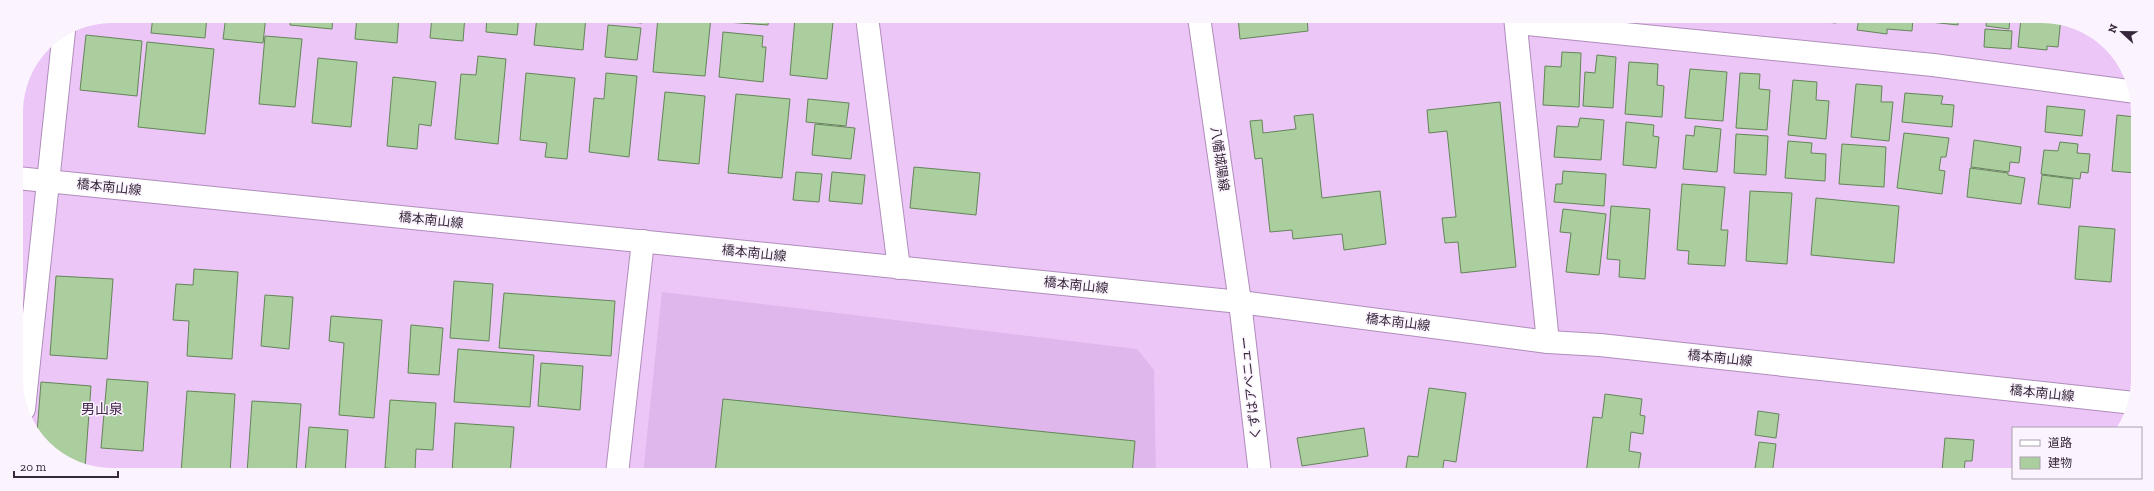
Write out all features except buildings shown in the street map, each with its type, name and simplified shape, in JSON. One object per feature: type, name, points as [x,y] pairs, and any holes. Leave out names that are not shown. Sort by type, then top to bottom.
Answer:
[{"type":"street","points":[[868,23],[899,268]]},
{"type":"street","name":"八幡城陽線","points":[[1200,23],[1240,302]]},
{"type":"street","points":[[1516,23],[1548,342]]},
{"type":"street","points":[[1543,23],[1932,66],[2128,91]]},
{"type":"street","points":[[25,397],[63,38]]},
{"type":"street","name":"橋本南山線","points":[[23,179],[1240,302],[1548,342],[1600,345],[2127,402]]},
{"type":"street","points":[[618,468],[642,241]]},
{"type":"street","name":"くずはアベニュー","points":[[1240,302],[1259,468]]},
{"type":"shaded area","points":[[662,292],[1137,349],[1154,370],[1156,468],[644,468]]},
{"type":"district","name":"男山泉","points":[[102,409]]}]
